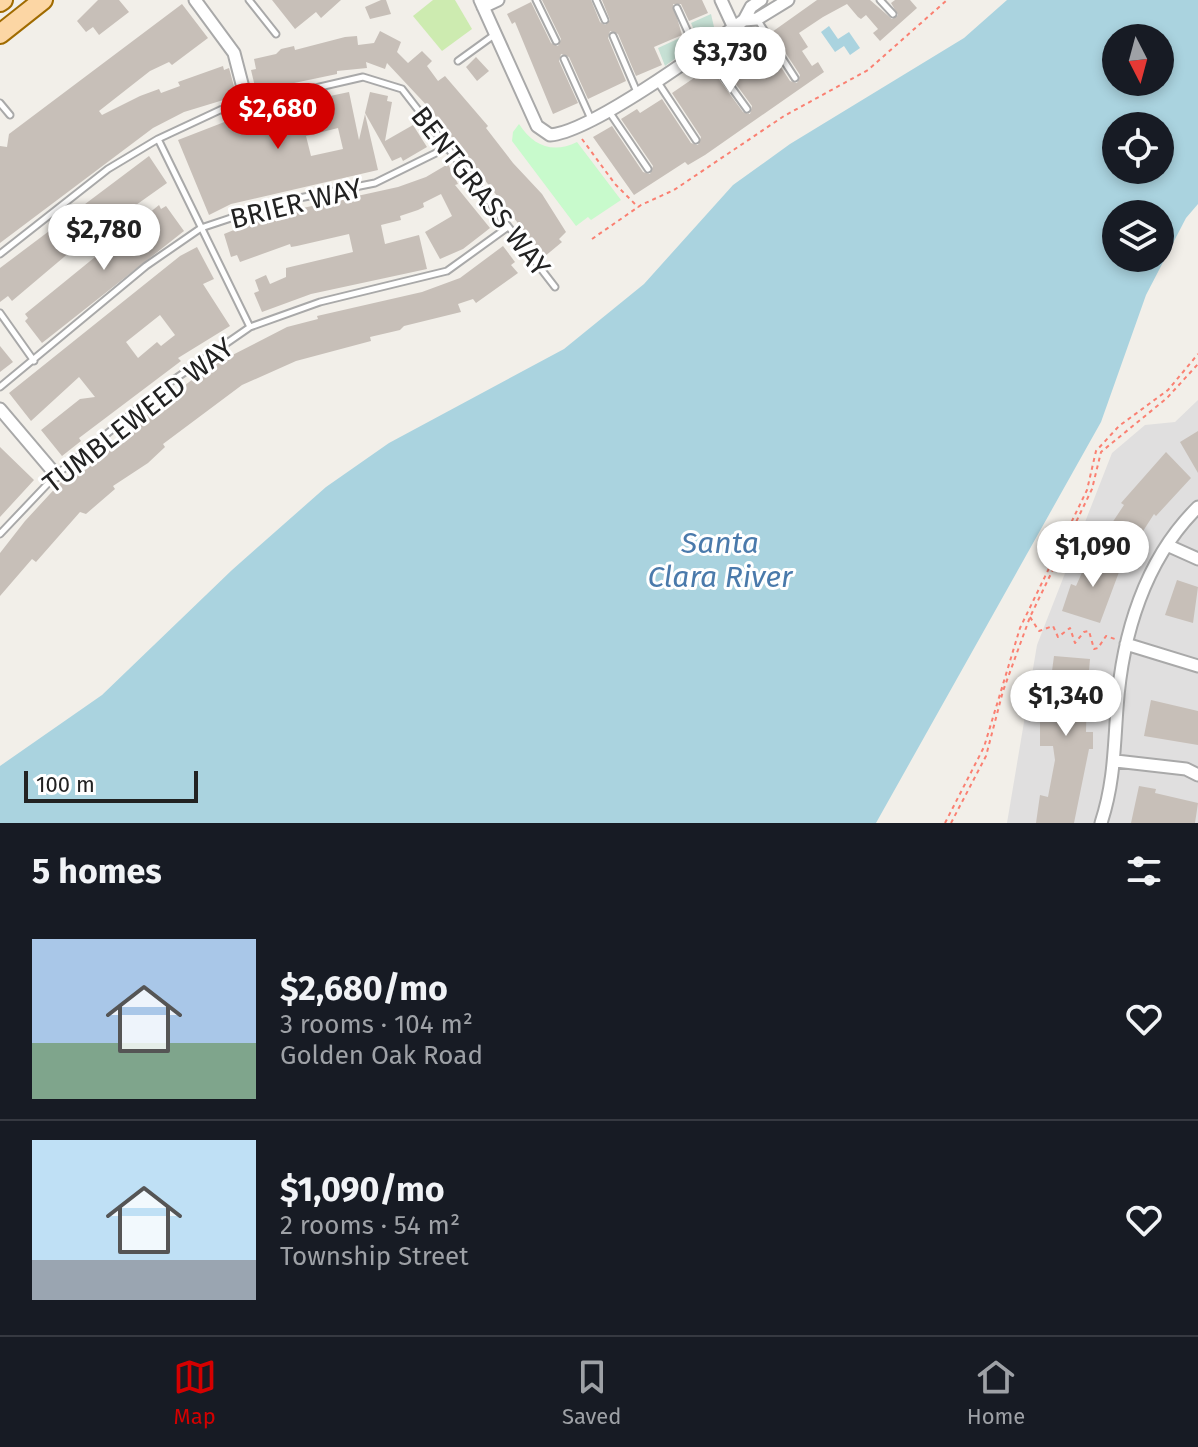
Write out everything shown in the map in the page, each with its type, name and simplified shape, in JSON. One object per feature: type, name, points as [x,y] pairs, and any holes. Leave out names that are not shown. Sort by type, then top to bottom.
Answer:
[{"type":"main road","points":[[0,34],[43,0]]},
{"type":"street","points":[[195,0],[234,53],[247,103]]},
{"type":"street","points":[[498,0],[481,3],[537,126],[550,135],[591,119],[734,28],[788,0]]},
{"type":"street","points":[[721,0],[734,28]]},
{"type":"street","points":[[750,19],[751,7],[761,0]]},
{"type":"street","points":[[0,409],[56,475]]},
{"type":"street","points":[[1101,823],[1116,761],[1117,707],[1126,644],[1148,577],[1184,521],[1198,507]]},
{"type":"street","points":[[1169,546],[1198,559]]},
{"type":"street","points":[[1126,644],[1198,666]]},
{"type":"street","points":[[1116,761],[1186,769],[1198,775]]},
{"type":"lane","points":[[249,0],[276,34]]},
{"type":"lane","points":[[536,0],[556,41]]},
{"type":"lane","points":[[596,0],[605,20]]},
{"type":"lane","points":[[880,0],[893,14]]},
{"type":"lane","points":[[677,8],[700,51],[747,109]]},
{"type":"lane","points":[[750,19],[795,78]]},
{"type":"lane","points":[[458,61],[495,34]]},
{"type":"lane","points":[[613,36],[637,92]]},
{"type":"lane","points":[[564,59],[591,119]]},
{"type":"lane","name":"BENTGRASS WAY","points":[[247,103],[363,77],[402,89],[555,287]]},
{"type":"lane","points":[[656,80],[696,140]]},
{"type":"lane","points":[[0,103],[10,115]]},
{"type":"lane","points":[[0,254],[108,169],[158,139],[220,110],[247,103]]},
{"type":"lane","points":[[607,109],[648,169]]},
{"type":"lane","points":[[158,139],[250,327]]},
{"type":"lane","name":"BRIER WAY","points":[[0,387],[146,266],[201,228],[279,202],[375,183],[448,147]]},
{"type":"lane","name":"TUMBLEWEED WAY","points":[[0,534],[56,475],[172,381],[250,327],[320,302],[447,271],[508,227]]},
{"type":"lane","points":[[0,313],[34,361]]},
{"type":"path","points":[[592,239],[638,207],[668,194],[784,116],[860,76],[947,0]]},
{"type":"path","points":[[574,128],[615,184],[638,207]]},
{"type":"path","points":[[945,823],[984,747],[1004,671],[1026,614],[1087,490],[1098,447],[1119,426],[1168,390],[1198,354]]},
{"type":"path","points":[[951,823],[986,756],[1003,691],[1030,617],[1092,489],[1105,447],[1167,398],[1198,364]]},
{"type":"path","points":[[1026,614],[1039,631],[1053,626],[1058,637],[1070,628],[1075,643],[1084,632],[1089,631],[1094,649],[1107,636],[1126,644]]},
{"type":"shaded area","points":[[1198,400],[1198,823],[1007,823],[1037,645],[1112,453],[1145,425],[1175,422]]},
{"type":"green space","points":[[433,0],[455,0],[472,29],[442,51],[413,16]]},
{"type":"green space","points":[[711,14],[714,27],[696,34],[691,23]]},
{"type":"green space","points":[[684,36],[687,50],[665,66],[658,48]]},
{"type":"green space","points":[[519,124],[531,138],[544,146],[560,147],[577,142],[621,200],[576,226],[512,141],[513,132]]},
{"type":"water","name":"Santa Clara River","points":[[1007,0],[1198,0],[1198,204],[1186,218],[1174,241],[1174,200],[1102,200],[1102,272],[1158,272],[1146,295],[1101,422],[876,823],[0,823],[0,766],[102,695],[232,570],[326,487],[389,443],[564,349],[644,284],[733,185],[790,144],[964,38]]},
{"type":"water","points":[[829,26],[838,39],[849,32],[860,48],[850,55],[844,46],[835,52],[821,32]]},
{"type":"building","points":[[98,0],[119,0],[129,12],[99,35],[93,27],[86,32],[77,21]]},
{"type":"building","points":[[272,0],[341,0],[321,18],[316,12],[295,29]]},
{"type":"building","points":[[386,0],[391,14],[370,19],[365,7]]},
{"type":"building","points":[[542,0],[591,0],[600,22],[605,25],[610,20],[602,0],[702,0],[708,13],[689,21],[681,4],[673,4],[682,35],[654,47],[662,65],[636,76],[618,34],[610,31],[608,38],[626,81],[588,99],[569,57],[561,54],[559,61],[578,103],[553,114],[515,22],[512,24],[507,14],[531,2],[551,43],[558,46],[561,39]]},
{"type":"building","points":[[817,0],[870,0],[892,19],[898,15],[891,3],[895,0],[910,0],[917,8],[880,41],[873,33],[878,29],[866,15],[861,19],[847,4],[823,17],[799,33],[808,47],[802,51],[812,66],[818,62],[824,72],[705,155],[688,165],[685,162],[634,195],[593,137],[612,126],[643,172],[650,174],[653,166],[621,119],[637,109],[640,113],[662,99],[691,143],[698,145],[701,137],[672,93],[710,67],[743,112],[750,114],[752,106],[719,61],[720,57],[759,33],[790,81],[797,83],[800,75],[772,32]]},
{"type":"building","points":[[182,4],[208,38],[172,65],[169,62],[150,71],[99,111],[102,115],[140,96],[159,89],[161,93],[180,86],[178,82],[223,66],[224,70],[229,68],[235,90],[230,92],[230,98],[184,112],[153,128],[0,243],[0,146],[7,147],[9,134]]},
{"type":"building","points":[[380,31],[401,42],[397,52],[408,63],[422,51],[432,61],[427,66],[438,81],[445,76],[488,126],[486,128],[513,163],[542,194],[566,232],[559,239],[562,242],[544,257],[431,110],[387,63],[385,69],[366,62],[367,68],[337,71],[337,74],[256,91],[251,70],[256,69],[254,59],[276,54],[281,49],[294,46],[295,50],[345,37],[357,36],[358,45],[374,43]]},
{"type":"building","points":[[476,57],[489,71],[477,81],[466,67]]},
{"type":"building","points":[[349,92],[359,140],[365,114],[378,170],[231,204],[209,215],[178,140],[245,114]],"holes":[[[338,128],[343,149],[311,156],[306,136]]]},
{"type":"building","points":[[370,92],[388,96],[387,101],[392,102],[385,141],[413,125],[427,147],[403,161],[401,157],[392,161],[365,113]]},
{"type":"building","points":[[149,156],[167,183],[105,227],[103,224],[12,301],[8,296],[0,302],[0,268]]},
{"type":"building","points":[[448,164],[458,184],[455,185],[490,228],[485,232],[463,249],[440,259],[425,232],[452,216],[441,194],[423,203],[424,207],[400,216],[401,220],[381,225],[385,244],[419,235],[427,269],[311,294],[262,312],[254,293],[259,291],[255,280],[266,275],[270,284],[286,277],[286,268],[353,252],[349,234],[297,246],[291,247],[290,244],[240,262],[237,255],[231,257],[224,234],[271,215],[398,187],[426,177]]},
{"type":"building","points":[[159,205],[161,209],[166,206],[184,231],[42,343],[25,321],[28,318],[25,314]]},
{"type":"building","points":[[503,246],[515,262],[511,265],[518,273],[476,303],[473,299],[458,304],[461,312],[404,326],[400,330],[370,337],[371,341],[296,361],[242,385],[163,444],[165,447],[148,463],[113,486],[115,489],[86,514],[80,512],[36,562],[32,559],[0,596],[0,553],[25,521],[61,482],[207,368],[287,327],[318,319],[317,316],[422,292],[460,278]]},
{"type":"building","points":[[197,247],[214,279],[203,284],[230,326],[178,358],[181,361],[79,438],[81,441],[62,456],[41,430],[80,399],[95,397],[79,377],[31,421],[9,393],[180,256]],"holes":[[[160,315],[175,335],[161,346],[157,342],[138,358],[126,342]]]},
{"type":"building","points":[[0,346],[13,362],[0,372]]},
{"type":"building","points":[[1198,431],[1198,473],[1180,442]]},
{"type":"building","points":[[0,447],[34,480],[0,517]]},
{"type":"building","points":[[1166,452],[1191,478],[1156,516],[1154,514],[1129,553],[1104,535],[1124,505],[1121,503]]},
{"type":"building","points":[[1101,554],[1122,564],[1100,623],[1062,611],[1071,584],[1076,586],[1089,557],[1098,561]]},
{"type":"building","points":[[1177,580],[1198,587],[1193,623],[1165,615]]},
{"type":"building","points":[[1054,656],[1090,659],[1089,671],[1092,671],[1091,687],[1087,687],[1086,732],[1093,732],[1093,749],[1089,749],[1074,823],[1036,823],[1040,795],[1048,797],[1055,760],[1053,746],[1040,746],[1040,709],[1047,709]]},
{"type":"building","points":[[1151,700],[1198,711],[1198,745],[1144,736]]},
{"type":"building","points":[[1139,786],[1198,803],[1195,823],[1131,823]]}]
